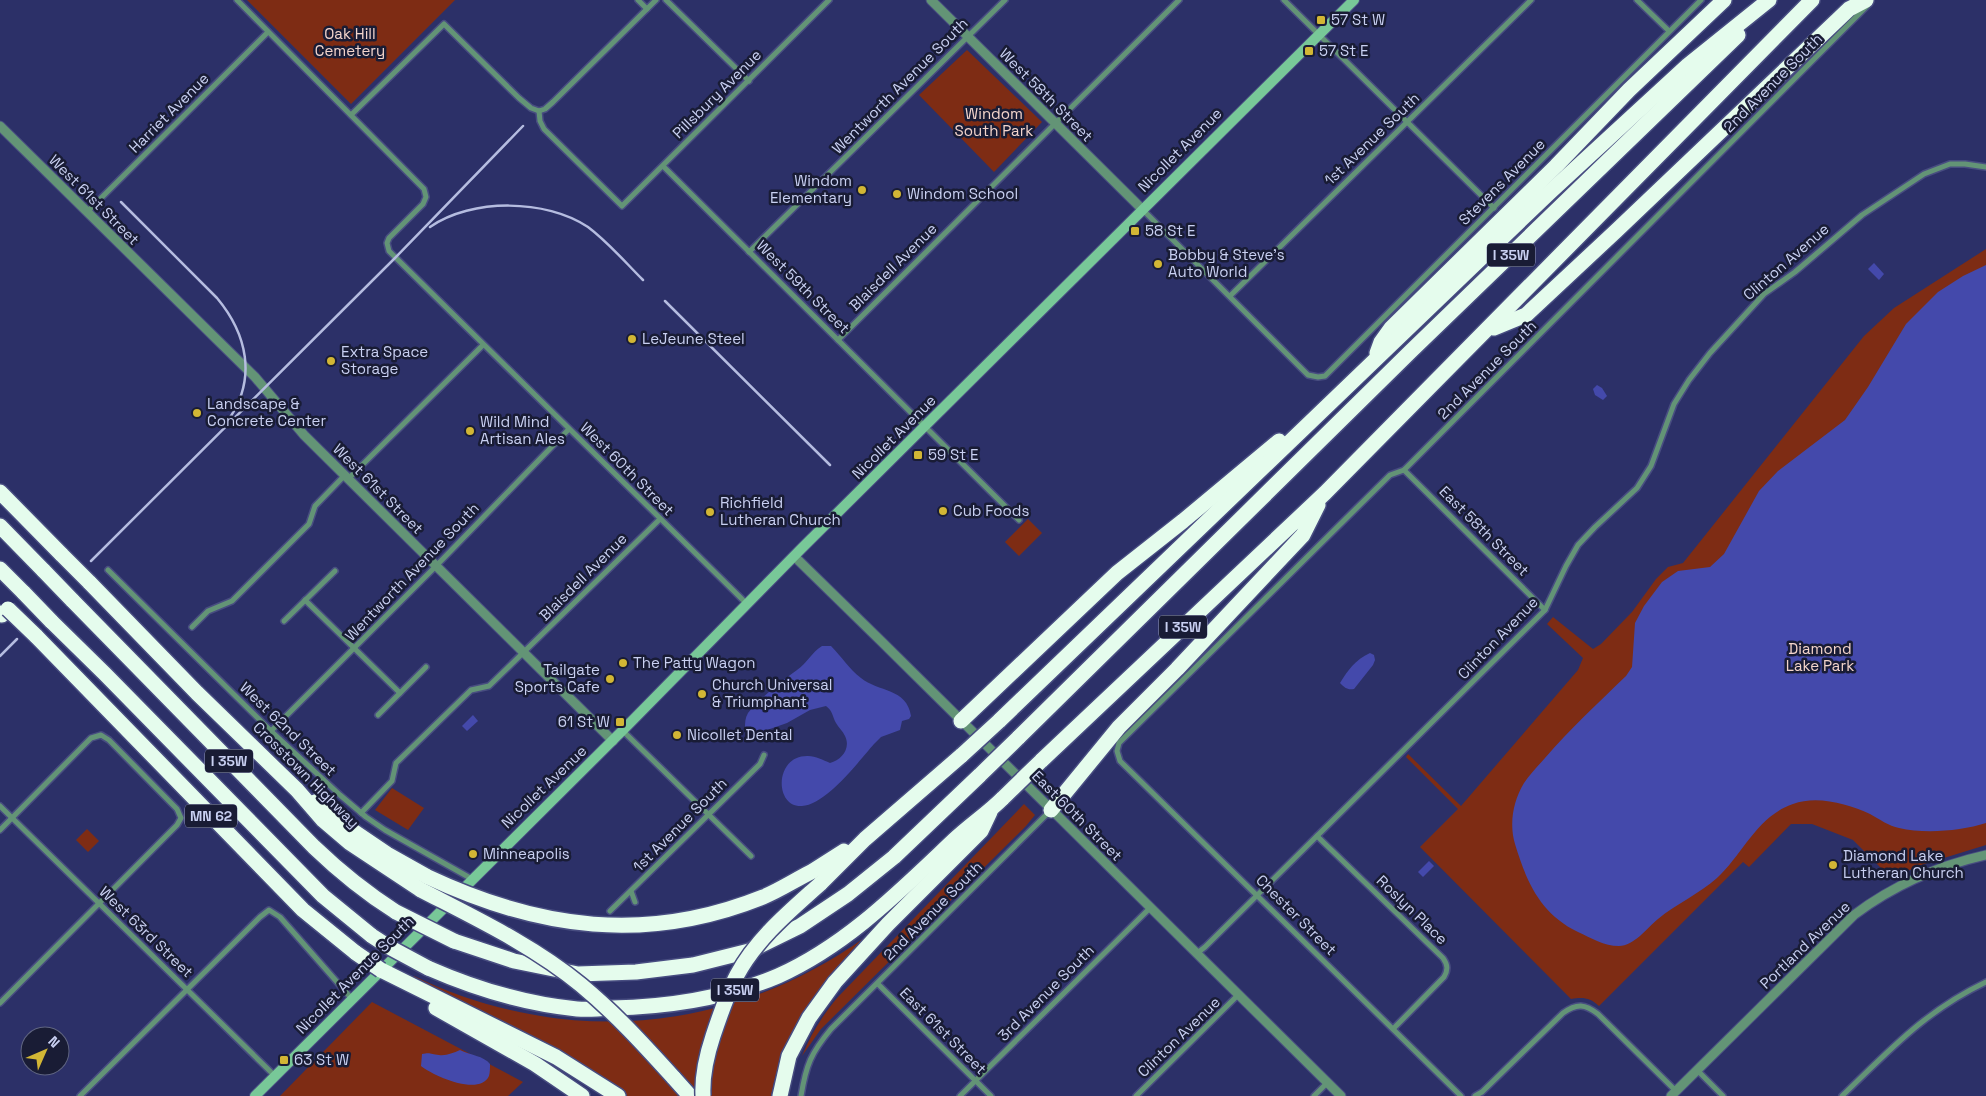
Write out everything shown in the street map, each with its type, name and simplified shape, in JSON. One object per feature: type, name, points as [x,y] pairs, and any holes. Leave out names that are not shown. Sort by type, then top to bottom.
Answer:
[{"type":"highway","points":[[1374,361],[1381,342],[1391,328],[1556,166],[1629,90],[1724,0]]},
{"type":"highway","points":[[703,1096],[708,1054],[719,1018],[737,975],[757,946],[815,878],[864,839],[999,722],[1536,204],[1681,72],[1769,0]]},
{"type":"highway","name":"I 35W","points":[[0,526],[314,847],[366,893],[396,912],[454,941],[514,961],[578,974],[636,972],[694,965],[749,951],[800,926],[848,894],[894,856],[1018,738],[1411,351],[1698,75],[1773,0]]},
{"type":"highway","name":"I 35W","points":[[0,569],[323,896],[372,936],[389,947],[428,968],[467,985],[509,998],[579,1009],[636,1008],[692,1001],[748,986],[779,975],[830,947],[877,913],[967,828],[990,811],[1325,493],[1812,0]]},
{"type":"highway","points":[[1488,330],[1526,314],[1849,9],[1866,0]]},
{"type":"highway","points":[[961,721],[1117,573],[1183,521],[1284,436],[1303,430]]},
{"type":"highway","points":[[0,479],[41,533]]},
{"type":"highway","name":"Crosstown Highway","points":[[0,492],[197,693],[297,790],[323,820],[350,843],[424,883],[509,936],[580,984],[613,1013],[690,1096]]},
{"type":"highway","points":[[1051,810],[1119,727],[1177,670],[1303,534],[1325,493]]},
{"type":"highway","name":"MN 62","points":[[3,609],[72,674],[303,910],[356,953],[406,986],[556,1057],[618,1096]]},
{"type":"highway","points":[[780,1096],[789,1056],[809,1018],[835,982],[888,924],[981,831],[990,811]]},
{"type":"highway","points":[[424,883],[476,897],[526,914],[582,924],[628,926],[683,921],[726,910],[815,878]]},
{"type":"highway","points":[[406,986],[535,1064],[582,1096]]},
{"type":"main road","name":"Nicollet Avenue","points":[[434,917],[613,741],[794,556],[1354,0]]},
{"type":"main road","name":"Nicollet Avenue South","points":[[255,1096],[434,917]]},
{"type":"street","points":[[237,0],[351,115],[444,24],[519,98],[531,108],[539,111],[545,109],[656,0]]},
{"type":"street","points":[[638,0],[647,9]]},
{"type":"street","points":[[666,0],[749,81]]},
{"type":"street","name":"Pillsbury Avenue","points":[[539,111],[540,121],[544,129],[622,206],[830,0]]},
{"type":"street","name":"West 58th Street","points":[[931,0],[1142,209]]},
{"type":"street","name":"Wentworth Avenue South","points":[[749,252],[1005,0]]},
{"type":"street","name":"Blaisdell Avenue","points":[[838,340],[1179,0]]},
{"type":"street","points":[[1284,0],[1494,208]]},
{"type":"street","name":"1st Avenue South","points":[[1230,296],[1531,0]]},
{"type":"street","points":[[1637,0],[1668,31]]},
{"type":"street","name":"Stevens Avenue","points":[[1230,296],[1308,375],[1325,376],[1701,0]]},
{"type":"street","name":"2nd Avenue South","points":[[1117,752],[1119,743],[1390,475],[1404,470],[1873,0]]},
{"type":"street","name":"Harriet Avenue","points":[[87,212],[268,32]]},
{"type":"street","name":"West 60th Street","points":[[351,115],[424,189],[426,197],[424,204],[389,238],[387,244],[389,252],[747,605]]},
{"type":"street","name":"West 61st Street","points":[[0,126],[255,377],[304,435],[613,741]]},
{"type":"street","name":"Clinton Avenue","points":[[1196,954],[1546,610],[1578,545],[1637,488],[1651,466],[1674,404],[1689,380],[1710,352],[1764,294],[1802,267],[1842,230],[1862,215],[1924,174],[1950,164],[1986,167]]},
{"type":"street","name":"West 59th Street","points":[[663,166],[1019,520]]},
{"type":"street","points":[[1142,209],[1230,296]]},
{"type":"street","points":[[192,627],[208,611],[232,601],[308,524],[315,506],[483,345]]},
{"type":"street","name":"Wentworth Avenue South","points":[[271,732],[569,429]]},
{"type":"street","name":"East 58th Street","points":[[1404,470],[1546,610]]},
{"type":"street","name":"Blaisdell Avenue","points":[[361,813],[392,781],[396,763],[470,690],[489,686],[524,654],[660,519]]},
{"type":"street","name":"East 60th Street","points":[[794,556],[1341,1096]]},
{"type":"street","name":"West 62nd Street","points":[[108,570],[271,732],[361,813],[385,830],[472,879]]},
{"type":"street","points":[[284,621],[335,571]]},
{"type":"street","points":[[306,600],[400,693]]},
{"type":"street","points":[[378,715],[426,667]]},
{"type":"street","points":[[623,731],[751,856]]},
{"type":"street","points":[[0,830],[91,738],[101,735],[109,740],[177,809],[181,818],[177,825],[0,1003]]},
{"type":"street","name":"Chester Street","points":[[1117,752],[1120,761],[1461,1096]]},
{"type":"street","name":"1st Avenue South","points":[[610,911],[760,764],[764,755]]},
{"type":"street","name":"West 63rd Street","points":[[0,806],[275,1076]]},
{"type":"street","name":"2nd Avenue South","points":[[801,1096],[807,1065],[816,1047],[1051,810]]},
{"type":"street","name":"Roslyn Place","points":[[1318,836],[1444,958],[1447,964],[1447,972],[1444,977],[1393,1029]]},
{"type":"street","name":"Portland Avenue","points":[[1673,1093],[1854,915],[1915,878],[1937,869],[1986,855]]},
{"type":"street","points":[[631,891],[635,902]]},
{"type":"street","name":"3rd Avenue South","points":[[960,1096],[1150,908]]},
{"type":"street","points":[[80,1096],[186,988],[269,910],[280,917],[352,999]]},
{"type":"street","points":[[1842,1096],[1914,1027],[1944,1004],[1986,982]]},
{"type":"street","name":"East 61st Street","points":[[878,984],[991,1096]]},
{"type":"street","name":"Clinton Avenue","points":[[1136,1096],[1238,995]]},
{"type":"street","points":[[1475,1096],[1482,1092],[1563,1013],[1572,1006],[1581,1005],[1591,1008],[1598,1014],[1673,1093]]},
{"type":"street","points":[[1697,1070],[1723,1096]]},
{"type":"street","points":[[1314,1096],[1327,1083]]},
{"type":"green space","name":"Oak Hill Cemetery","points":[[247,0],[455,0],[351,104]]},
{"type":"green space","name":"Windom South Park","points":[[967,50],[1042,122],[994,172],[919,95]]},
{"type":"green space","name":"Diamond Lake Park","points":[[1986,249],[1986,845],[1918,866],[1892,879],[1853,840],[1812,824],[1791,824],[1749,867],[1743,862],[1599,1006],[1593,1001],[1586,999],[1571,999],[1420,847],[1458,809],[1406,757],[1408,754],[1461,806],[1578,670],[1583,658],[1547,624],[1553,617],[1593,649],[1601,644],[1632,612],[1656,579],[1668,567],[1683,563],[1864,336],[1894,308]]},
{"type":"green space","points":[[1028,519],[1042,533],[1019,556],[1005,542]]},
{"type":"green space","points":[[392,788],[424,808],[408,830],[375,810]]},
{"type":"green space","points":[[1024,804],[1035,815],[1026,826],[821,1029],[802,1056],[817,1026],[837,998]]},
{"type":"green space","points":[[87,829],[99,841],[88,852],[76,840]]},
{"type":"green space","points":[[864,938],[866,940],[833,975],[794,1029],[777,1071],[771,1096],[701,1096],[680,1073],[668,1083],[679,1096],[625,1096],[603,1079],[412,980],[414,976],[471,999],[528,1014],[586,1021],[644,1020],[702,1011],[758,995],[812,970]]},
{"type":"green space","points":[[372,1002],[523,1082],[508,1096],[280,1096]]},
{"type":"shaded area","points":[[1874,263],[1884,274],[1879,280],[1868,269]]},
{"type":"shaded area","name":"Diamond Lake Park","points":[[1986,265],[1986,823],[1943,831],[1909,830],[1892,826],[1870,814],[1842,804],[1812,800],[1802,801],[1780,810],[1770,817],[1751,836],[1717,878],[1665,914],[1630,943],[1619,946],[1608,945],[1565,924],[1554,916],[1537,896],[1530,884],[1515,844],[1512,829],[1513,813],[1517,797],[1524,783],[1584,716],[1626,676],[1632,667],[1635,623],[1644,606],[1662,582],[1678,571],[1710,567],[1724,554],[1759,491],[1778,471],[1845,420],[1868,387],[1906,324],[1938,292],[1963,276]]},
{"type":"shaded area","points":[[1597,385],[1602,388],[1607,396],[1603,400],[1595,395],[1593,389]]},
{"type":"shaded area","points":[[822,646],[831,646],[853,671],[868,683],[898,695],[904,700],[911,716],[909,719],[902,721],[900,730],[881,737],[851,771],[831,790],[811,804],[802,806],[793,804],[786,799],[782,781],[784,772],[789,764],[797,758],[811,756],[830,763],[842,756],[846,749],[847,740],[830,710],[826,706],[810,710],[787,723],[753,735],[745,728],[745,720],[748,713],[758,702],[801,667]]},
{"type":"shaded area","points":[[1370,653],[1374,655],[1373,665],[1354,689],[1345,687],[1340,683],[1356,662]]},
{"type":"shaded area","points":[[473,715],[478,721],[467,731],[462,726]]},
{"type":"shaded area","points":[[1429,861],[1434,866],[1423,877],[1418,872]]},
{"type":"shaded area","points":[[460,1050],[481,1057],[490,1064],[489,1076],[484,1082],[467,1085],[457,1083],[436,1075],[421,1066],[422,1054],[444,1055]]},
{"type":"railway","points":[[91,561],[395,258],[523,126]]},
{"type":"railway","points":[[121,202],[217,298],[235,326],[245,357],[245,372],[238,404],[229,419]]},
{"type":"railway","points":[[430,227],[447,218],[487,207],[531,207],[552,211],[588,227],[643,280]]},
{"type":"railway","points":[[665,301],[830,465]]},
{"type":"railway","points":[[0,656],[17,639]]},
{"type":"place","name":"57 St W","points":[[1321,20]]},
{"type":"place","name":"57 St E","points":[[1309,51]]},
{"type":"place","name":"Windom Elementary","points":[[862,190]]},
{"type":"place","name":"Windom School","points":[[897,194]]},
{"type":"place","name":"58 St E","points":[[1135,231]]},
{"type":"place","name":"Bobby & Steve's Auto World","points":[[1158,264]]},
{"type":"place","name":"LeJeune Steel","points":[[632,339]]},
{"type":"place","name":"Extra Space Storage","points":[[331,361]]},
{"type":"place","name":"Landscape & Concrete Center","points":[[197,413]]},
{"type":"place","name":"Wild Mind Artisan Ales","points":[[470,431]]},
{"type":"place","name":"59 St E","points":[[918,455]]},
{"type":"place","name":"Cub Foods","points":[[943,511]]},
{"type":"place","name":"Richfield Lutheran Church","points":[[710,512]]},
{"type":"place","name":"The Patty Wagon","points":[[623,663]]},
{"type":"place","name":"Tailgate Sports Cafe","points":[[610,679]]},
{"type":"place","name":"Church Universal & Triumphant","points":[[702,694]]},
{"type":"place","name":"61 St W","points":[[620,722]]},
{"type":"place","name":"Nicollet Dental","points":[[677,735]]},
{"type":"place","name":"Minneapolis","points":[[473,854]]},
{"type":"place","name":"Diamond Lake Lutheran Church","points":[[1833,865]]},
{"type":"place","name":"63 St W","points":[[284,1060]]}]
